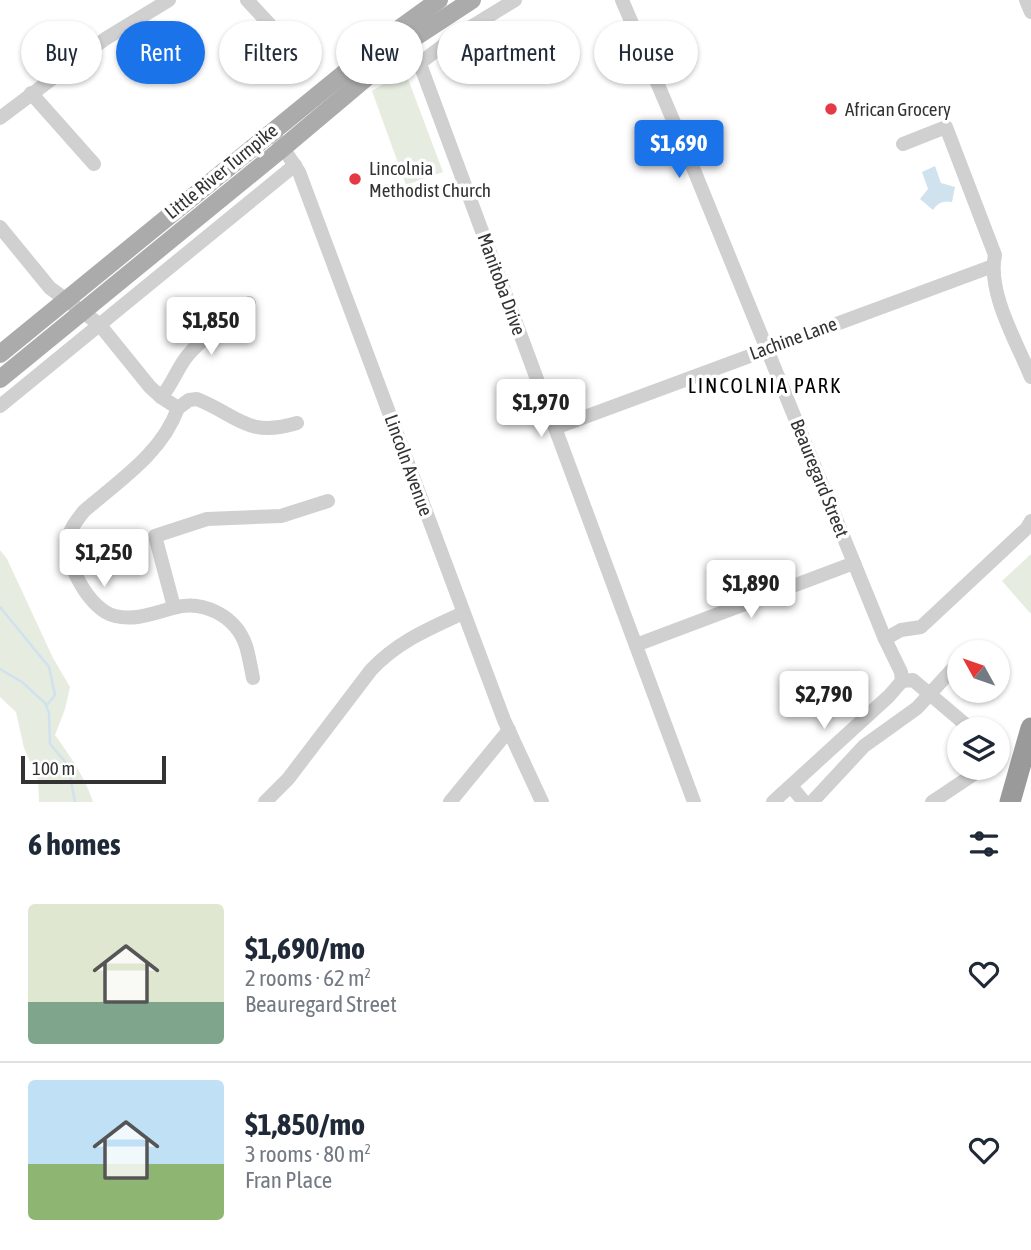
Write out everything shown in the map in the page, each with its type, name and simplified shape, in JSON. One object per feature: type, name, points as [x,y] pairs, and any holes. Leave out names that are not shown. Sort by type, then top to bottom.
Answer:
[{"type":"highway","points":[[1010,802],[1031,728]]},
{"type":"main road","name":"Little River Turnpike","points":[[0,354],[396,31],[439,0]]},
{"type":"main road","name":"Little River Turnpike","points":[[423,32],[472,0]]},
{"type":"main road","name":"Little River Turnpike","points":[[0,379],[359,84]]},
{"type":"street","points":[[0,118],[105,39],[169,0]]},
{"type":"street","points":[[247,0],[266,21]]},
{"type":"street","points":[[423,61],[453,38],[515,0]]},
{"type":"street","name":"Beauregard Street","points":[[622,0],[885,639],[901,672],[902,681]]},
{"type":"street","points":[[1026,0],[1031,12]]},
{"type":"street","name":"Manitoba Drive","points":[[423,71],[694,802]]},
{"type":"street","points":[[31,93],[94,164]]},
{"type":"street","points":[[903,144],[946,128],[995,255],[993,266],[998,296],[1031,377]]},
{"type":"street","name":"Lincoln Avenue","points":[[272,131],[295,165],[343,285],[463,613],[509,730],[542,802]]},
{"type":"street","points":[[0,405],[295,165]]},
{"type":"street","points":[[0,227],[50,288],[99,324],[161,397],[178,408]]},
{"type":"street","name":"Lachine Lane","points":[[555,428],[993,266]]},
{"type":"street","points":[[161,397],[172,385],[182,364],[195,347],[249,303]]},
{"type":"street","points":[[253,678],[246,645],[224,616],[199,606],[186,605],[150,615],[129,617],[113,616],[99,609],[86,594],[71,560],[68,539],[75,522],[84,511],[158,447],[171,428],[178,408],[189,400],[197,398],[243,423],[267,430],[297,423]]},
{"type":"street","points":[[174,607],[155,536],[207,519],[281,516],[328,501]]},
{"type":"street","points":[[885,639],[901,631],[921,627],[1027,528],[1031,521]]},
{"type":"street","points":[[636,645],[854,563]]},
{"type":"street","points":[[265,802],[288,779],[384,656],[403,642],[463,613]]},
{"type":"street","points":[[812,802],[864,746],[930,696],[947,676]]},
{"type":"street","points":[[773,802],[902,681],[913,680],[956,717]]},
{"type":"street","points":[[450,802],[509,730]]},
{"type":"street","points":[[932,802],[965,780]]},
{"type":"street","points":[[791,786],[804,802]]},
{"type":"shaded area","points":[[384,84],[410,84],[443,172],[406,185],[372,91]]},
{"type":"shaded area","points":[[0,550],[7,559],[53,658],[70,687],[55,735],[72,759],[93,802],[39,802],[38,780],[24,748],[16,712],[0,697]]},
{"type":"shaded area","points":[[1031,554],[1031,614],[1002,581]]},
{"type":"water","points":[[935,166],[941,183],[955,187],[952,202],[941,203],[933,210],[920,199],[928,189],[922,172]]},
{"type":"waterway","points":[[0,607],[49,667],[55,695],[47,705]]},
{"type":"waterway","points":[[0,669],[22,682],[45,703],[49,713],[50,744],[68,765],[75,802]]},
{"type":"place","name":"African Grocery","points":[[831,109]]},
{"type":"place","name":"Lincolnia Methodist Church","points":[[355,179]]},
{"type":"district","name":"LINCOLNIA PARK","points":[[765,386]]}]
